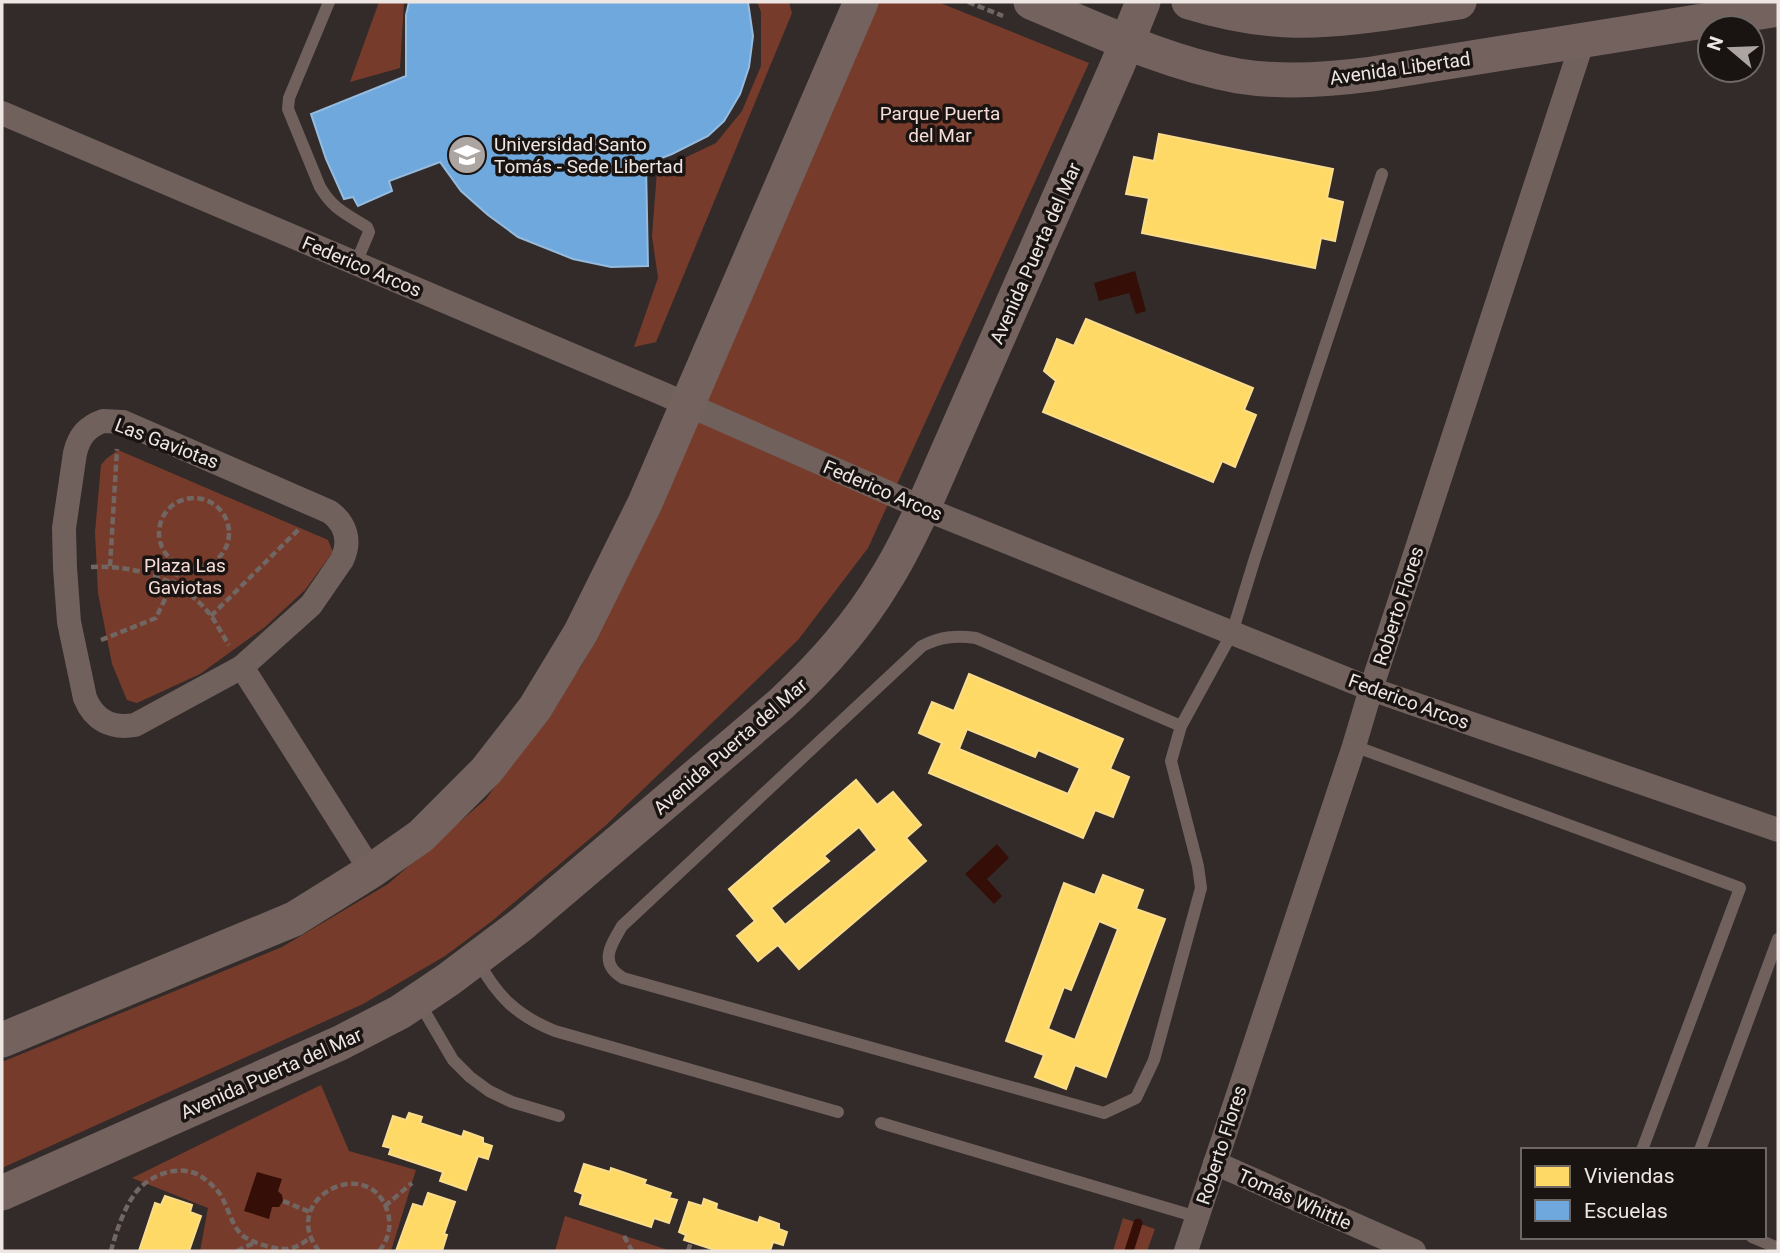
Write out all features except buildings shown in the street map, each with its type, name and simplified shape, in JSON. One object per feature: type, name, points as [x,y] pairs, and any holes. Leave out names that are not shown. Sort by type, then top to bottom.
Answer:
[{"type":"street","points":[[2,1040],[293,919],[371,871],[421,836],[486,771],[535,708],[581,632],[645,503],[861,2]]},
{"type":"street","name":"Avenida Libertad","points":[[1031,2],[1164,57],[1241,76],[1295,80],[1328,80],[1372,74],[1778,9]]},
{"type":"street","name":"Avenida Puerta del Mar","points":[[2,1193],[340,1044],[400,1013],[522,924],[811,676],[846,636],[885,580],[905,545],[1128,42],[1143,2]]},
{"type":"street","points":[[1189,2],[1249,17],[1328,20],[1459,2]]},
{"type":"street","name":"Roberto Flores","points":[[1186,1251],[1354,746],[1583,40]]},
{"type":"street","name":"Federico Arcos","points":[[2,113],[923,508],[1371,689],[1778,827]]},
{"type":"street","name":"Las Gaviotas","points":[[103,421],[118,421],[321,508],[338,518],[344,526],[346,552],[311,605],[242,667],[135,725],[124,727],[104,722],[89,708],[69,622],[64,528],[78,442],[84,432],[103,421]]},
{"type":"street","points":[[242,667],[371,871]]},
{"type":"street","name":"Tomás Whittle","points":[[1215,1163],[1414,1251]]},
{"type":"lane","points":[[329,2],[289,98],[288,109],[327,199],[337,210],[367,227],[369,232],[356,263]]},
{"type":"lane","points":[[1181,726],[976,638],[961,635],[934,640],[922,646],[622,926],[608,954],[612,968],[623,978],[1104,1113],[1136,1097],[1154,1060],[1201,888],[1198,866],[1171,761],[1181,726],[1233,633],[1255,558],[1382,174]]},
{"type":"lane","points":[[1354,746],[1740,888],[1643,1148]]},
{"type":"lane","points":[[1700,1148],[1778,939]]},
{"type":"lane","points":[[477,959],[488,981],[504,1000],[538,1024],[838,1112]]},
{"type":"lane","points":[[418,1000],[453,1059],[470,1077],[489,1091],[512,1102],[559,1116]]},
{"type":"lane","points":[[881,1123],[1197,1217]]},
{"type":"lane","points":[[1757,1239],[1778,1248]]},
{"type":"path","points":[[110,566],[118,421]]},
{"type":"path","points":[[188,499],[208,501],[224,515],[228,525],[227,545],[214,562],[203,567],[181,565],[164,551],[159,529],[162,518],[178,502],[188,499]]},
{"type":"path","points":[[211,616],[321,508]]},
{"type":"path","points":[[75,651],[156,618],[181,565]]},
{"type":"path","points":[[65,568],[110,566],[142,572],[173,583],[193,597],[211,616],[242,667]]},
{"type":"path","points":[[111,1251],[119,1225],[136,1193],[156,1176],[176,1171],[200,1175],[218,1191],[240,1234],[254,1243],[284,1251],[310,1238]]},
{"type":"path","points":[[319,1251],[310,1238],[310,1212],[327,1190],[353,1183],[366,1187],[377,1195],[385,1206],[389,1233],[379,1251]]},
{"type":"path","points":[[385,1206],[412,1183]]},
{"type":"path","points":[[283,1201],[310,1212]]},
{"type":"path","points":[[624,1236],[632,1251]]},
{"type":"path","points":[[688,1251],[691,1242]]},
{"type":"path","points":[[237,1251],[254,1243]]},
{"type":"green space","points":[[379,2],[404,2],[400,68],[350,82]]},
{"type":"green space","points":[[757,2],[789,2],[792,13],[656,342],[634,347],[658,278],[652,236],[657,171],[716,143],[742,111],[761,66],[761,12]]},
{"type":"green space","name":"Parque Puerta del Mar","points":[[873,2],[938,2],[1089,63],[868,548],[798,640],[605,826],[492,921],[445,956],[363,1004],[2,1168],[2,1062],[282,947],[388,884],[486,799],[582,665],[665,497]]},
{"type":"green space","name":"Plaza Las Gaviotas","points":[[118,450],[328,540],[333,552],[305,590],[265,627],[200,674],[137,703],[127,700],[112,664],[98,593],[95,532],[101,465]]},
{"type":"green space","points":[[321,1085],[349,1151],[416,1170],[391,1251],[200,1251],[208,1208],[132,1178]]},
{"type":"green space","points":[[565,1216],[671,1251],[555,1251]]},
{"type":"green space","points":[[1123,1218],[1155,1229],[1147,1251],[1113,1251]]},
{"type":"shaded area","points":[[1135,271],[1146,311],[1136,314],[1129,293],[1099,301],[1094,283]]},
{"type":"shaded area","points":[[997,844],[1009,858],[987,879],[1002,896],[994,904],[965,874]]},
{"type":"shaded area","points":[[257,1172],[282,1179],[278,1191],[283,1201],[279,1207],[272,1207],[269,1219],[244,1211]]},
{"type":"waterway","points":[[1129,1251],[1138,1223]]},
{"type":"place","name":"Universidad Santo Tomás - Sede Libertad","points":[[467,155]]}]
